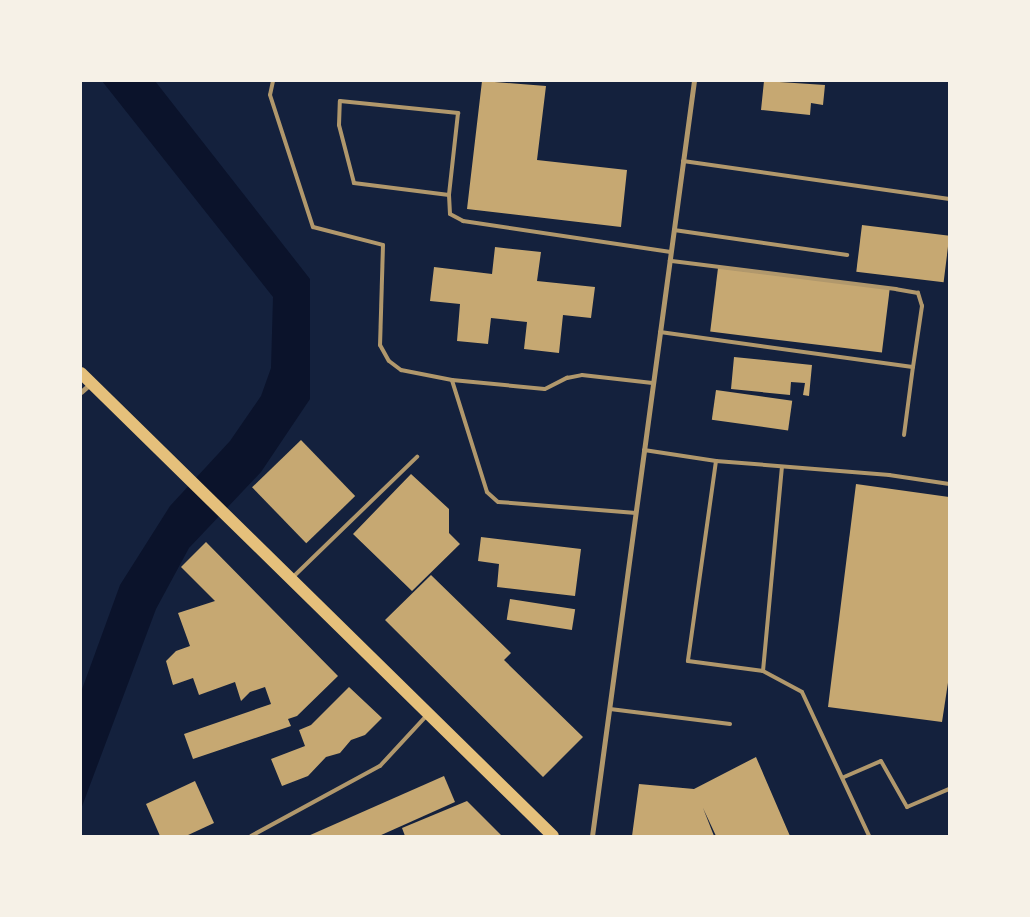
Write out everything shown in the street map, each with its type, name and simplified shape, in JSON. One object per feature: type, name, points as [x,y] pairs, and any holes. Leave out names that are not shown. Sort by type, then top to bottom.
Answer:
[{"type":"main road","points":[[81,372],[553,836]]},
{"type":"street","points":[[592,836],[694,81]]},
{"type":"street","points":[[81,392],[91,382]]},
{"type":"lane","points":[[273,81],[270,94],[313,227],[383,245],[380,345],[389,361],[401,370],[452,380],[545,389],[568,378],[582,375],[653,383]]},
{"type":"lane","points":[[448,195],[354,183],[339,125],[340,101],[458,114],[448,195],[450,214],[463,221],[671,252]]},
{"type":"lane","points":[[683,161],[949,199]]},
{"type":"lane","points":[[674,230],[848,255]]},
{"type":"lane","points":[[670,261],[819,277],[918,294],[922,306],[904,435]]},
{"type":"lane","points":[[660,332],[913,367]]},
{"type":"lane","points":[[452,380],[486,492],[498,502],[636,513]]},
{"type":"lane","points":[[644,450],[716,461],[782,468],[889,475],[949,484]]},
{"type":"lane","points":[[292,579],[417,457]]},
{"type":"lane","points":[[716,461],[688,661],[763,671],[802,692],[844,777],[869,836]]},
{"type":"lane","points":[[763,671],[782,468]]},
{"type":"lane","points":[[610,709],[730,724]]},
{"type":"lane","points":[[251,836],[380,766],[428,713]]},
{"type":"lane","points":[[844,777],[881,761],[907,806],[949,789]]},
{"type":"water","points":[[102,81],[155,81],[310,279],[310,399],[261,472],[189,548],[156,609],[81,809],[81,692],[120,585],[170,506],[230,441],[261,396],[271,368],[273,297]]},
{"type":"building","points":[[482,81],[546,86],[537,160],[627,170],[621,227],[467,209]]},
{"type":"building","points":[[764,81],[825,85],[823,105],[811,103],[810,115],[761,110]]},
{"type":"building","points":[[862,225],[949,236],[944,282],[856,272]]},
{"type":"building","points":[[495,247],[541,252],[537,281],[595,287],[591,318],[563,315],[559,353],[524,349],[527,322],[491,318],[488,344],[457,341],[460,304],[430,301],[434,267],[492,274]]},
{"type":"building","points":[[718,268],[890,289],[882,353],[710,332]]},
{"type":"building","points":[[734,357],[812,365],[809,396],[803,395],[805,383],[791,382],[790,395],[731,389]]},
{"type":"building","points":[[716,390],[792,401],[788,430],[712,420]]},
{"type":"building","points":[[301,440],[355,496],[306,543],[252,487]]},
{"type":"building","points":[[411,474],[449,509],[449,533],[460,544],[412,591],[353,534]]},
{"type":"building","points":[[856,484],[949,497],[949,676],[942,722],[828,707]]},
{"type":"building","points":[[481,537],[581,549],[575,596],[497,587],[499,564],[478,561]]},
{"type":"building","points":[[206,542],[338,676],[297,716],[288,719],[291,726],[193,759],[184,734],[271,704],[265,687],[250,692],[241,701],[235,682],[199,695],[193,678],[173,685],[166,661],[176,651],[190,646],[178,613],[215,601],[181,567]]},
{"type":"building","points":[[431,575],[511,653],[504,660],[583,737],[543,777],[385,620]]},
{"type":"building","points":[[510,599],[575,609],[572,630],[507,620]]},
{"type":"building","points":[[349,687],[382,718],[365,735],[351,740],[340,753],[326,757],[308,776],[282,786],[271,759],[305,746],[299,730],[311,725]]},
{"type":"building","points":[[756,757],[790,836],[716,836],[703,808],[714,836],[632,836],[639,784],[694,789]]},
{"type":"building","points":[[444,776],[455,802],[379,836],[308,836]]},
{"type":"building","points":[[195,781],[214,823],[186,836],[160,836],[146,804]]},
{"type":"building","points":[[467,801],[502,836],[405,836],[402,828]]}]
